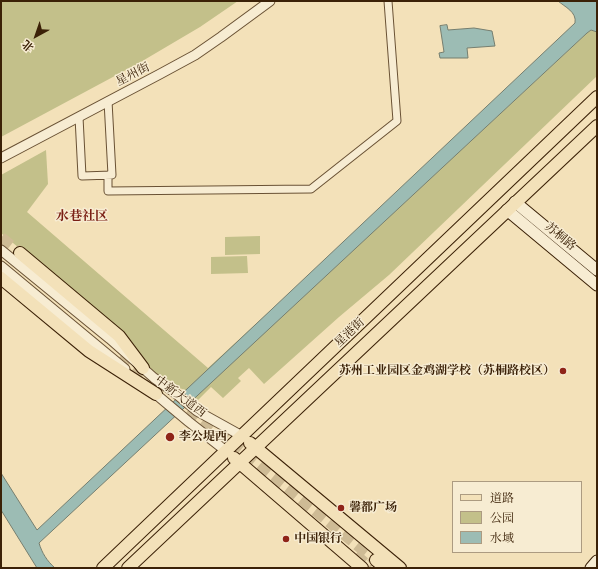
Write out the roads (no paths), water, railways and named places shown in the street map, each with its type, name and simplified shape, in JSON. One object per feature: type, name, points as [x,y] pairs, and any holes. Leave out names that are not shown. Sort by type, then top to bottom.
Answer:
[{"type":"main road","name":"星港街","points":[[103,568],[597,97]]},
{"type":"main road","name":"星港街","points":[[128,568],[597,126]]},
{"type":"main road","name":"苏桐路","points":[[511,206],[530,214],[597,270]]},
{"type":"main road","name":"苏桐路","points":[[511,206],[522,223],[597,285]]},
{"type":"main road","points":[[522,223],[530,214]]},
{"type":"main road","points":[[20,253],[119,336],[143,368]]},
{"type":"main road","points":[[1,278],[89,351],[156,394]]},
{"type":"main road","name":"中新大道西","points":[[242,436],[400,568]]},
{"type":"main road","name":"中新大道西","points":[[226,451],[362,568]]},
{"type":"main road","points":[[591,568],[597,560]]},
{"type":"street","points":[[108,175],[108,191],[311,189],[397,121],[388,1]]},
{"type":"street","name":"星州街","points":[[1,158],[195,55],[222,38],[267,2]]},
{"type":"street","points":[[79,117],[82,176],[112,175],[108,101]]},
{"type":"street","name":"中新大道西","points":[[1,250],[197,412],[242,436]]},
{"type":"street","name":"中新大道西","points":[[1,266],[188,422],[226,451]]},
{"type":"water","points":[[558,1],[597,1],[597,32],[591,30],[587,33],[39,543],[45,557],[55,568],[37,568],[1,510],[1,473],[37,530],[575,23],[572,13]]},
{"type":"water","points":[[447,25],[448,30],[474,28],[492,31],[495,46],[467,48],[468,58],[440,58],[439,53],[444,52],[440,26]]},
{"type":"tunnel","points":[[1,238],[20,253]]},
{"type":"tunnel","points":[[118,359],[150,385]]},
{"type":"tunnel","points":[[189,409],[376,560]]},
{"type":"tunnel","points":[[355,555],[370,568]]},
{"type":"place","name":"苏州工业园区金鸡湖学校（苏桐路校区）","points":[[563,371]]},
{"type":"place","name":"李公堤西","points":[[170,437]]},
{"type":"place","name":"馨都广场","points":[[341,508]]},
{"type":"place","name":"中国银行","points":[[286,539]]},
{"type":"district","name":"水巷社区","points":[[82,217]]}]
